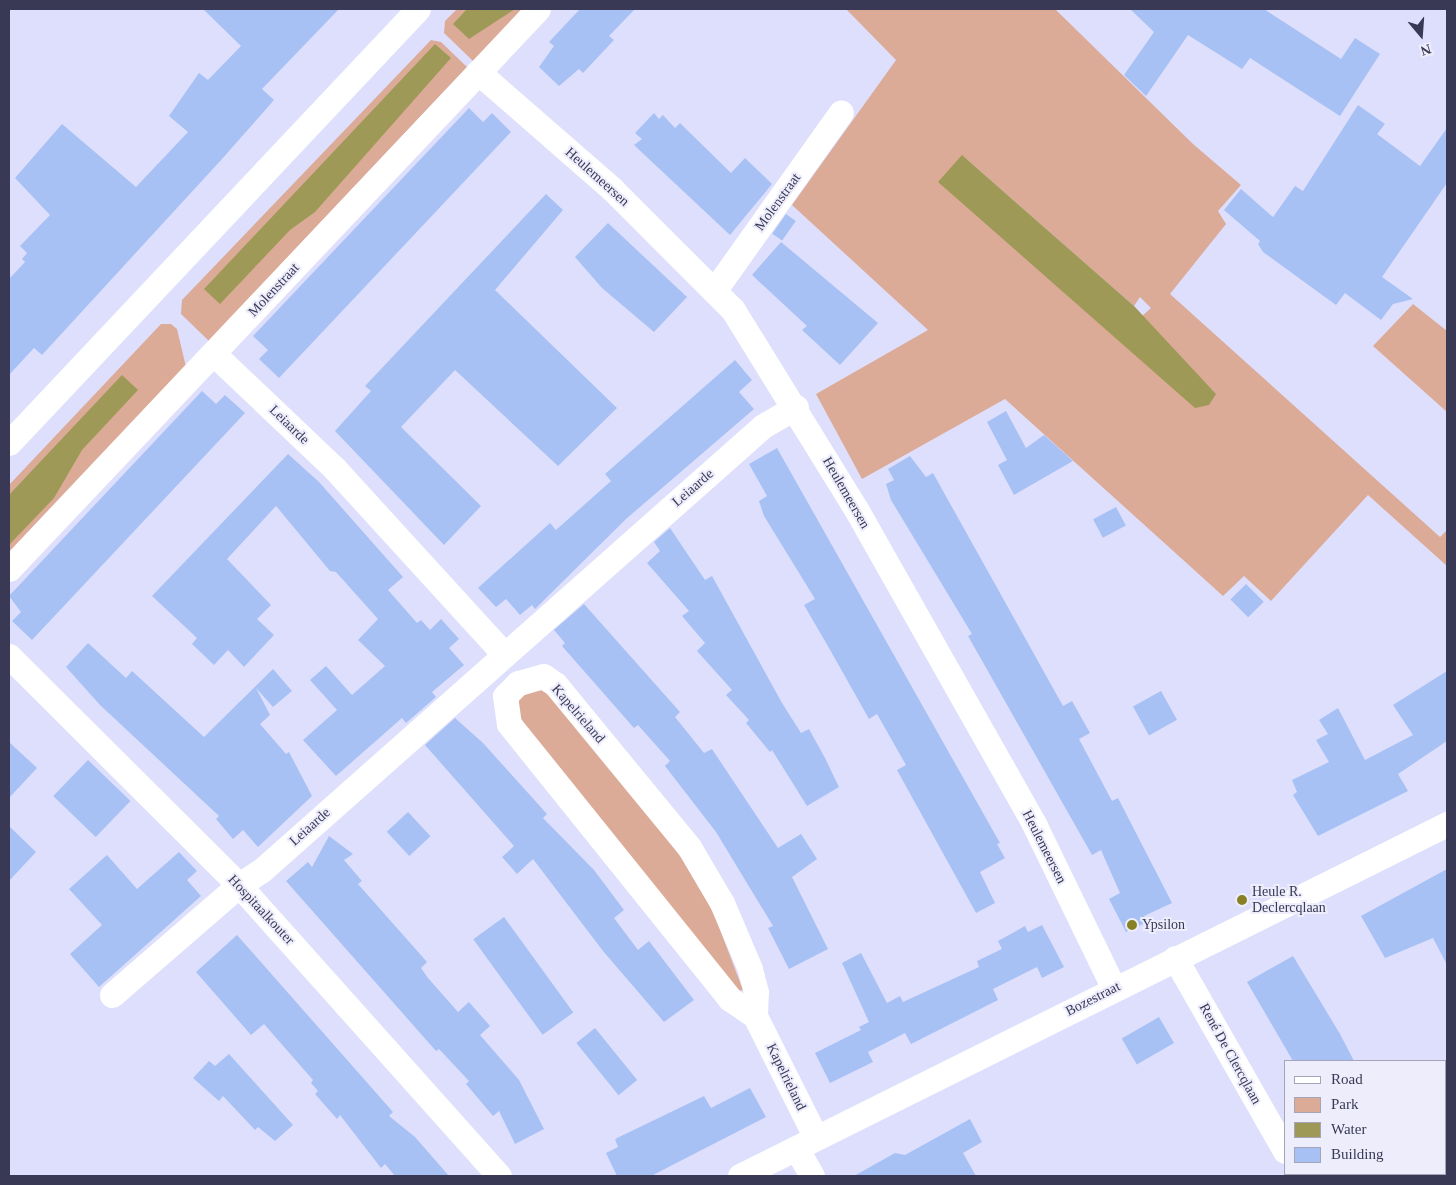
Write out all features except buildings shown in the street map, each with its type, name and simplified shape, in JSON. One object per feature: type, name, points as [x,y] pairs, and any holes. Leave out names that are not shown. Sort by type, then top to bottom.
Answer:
[{"type":"street","points":[[9,443],[418,9]]},
{"type":"street","name":"Molenstraat","points":[[9,569],[538,9]]},
{"type":"street","name":"Heulemeersen","points":[[478,72],[612,189],[732,310],[796,407],[1035,826],[1114,989]]},
{"type":"street","name":"Molenstraat","points":[[714,291],[842,112]]},
{"type":"street","name":"Leiaarde","points":[[214,354],[334,469],[503,653]]},
{"type":"street","name":"Leiaarde","points":[[112,995],[239,885],[262,870],[503,653],[763,426],[796,407]]},
{"type":"street","name":"Hospitaalkouter","points":[[9,656],[239,885],[499,1176]]},
{"type":"street","name":"Kapelrieland","points":[[756,1016],[730,999],[509,724],[505,696],[518,683],[543,676],[555,684],[689,847],[722,903],[750,969],[756,992],[756,1016],[806,1143],[812,1176]]},
{"type":"street","name":"Bozestraat","points":[[740,1176],[1447,824]]},
{"type":"street","name":"René De Clercqlaan","points":[[1175,958],[1284,1149]]},
{"type":"green space","points":[[457,9],[522,9],[473,61],[444,33],[445,21]]},
{"type":"green space","points":[[846,9],[1055,9],[1193,144],[1241,185],[1218,211],[1226,224],[1170,294],[1440,537],[1447,530],[1447,566],[1368,495],[1271,601],[1244,576],[1223,596],[1005,399],[862,479],[816,394],[928,330],[792,205],[896,60]],"holes":[[[962,155],[1134,306],[1140,297],[1151,308],[1141,317],[1216,394]]]},
{"type":"green space","points":[[431,40],[441,42],[467,67],[209,341],[181,314],[182,300]]},
{"type":"green space","points":[[1413,304],[1447,331],[1447,412],[1373,346]]},
{"type":"green space","points":[[161,324],[171,324],[177,329],[186,367],[9,555],[9,485]]},
{"type":"green space","points":[[538,688],[549,695],[687,862],[711,906],[743,990],[737,991],[523,723],[517,712],[518,697]]},
{"type":"water","points":[[467,9],[515,9],[469,39],[453,24]]},
{"type":"water","points":[[435,44],[451,58],[315,212],[290,230],[220,304],[204,289]]},
{"type":"water","points":[[962,155],[1134,306],[1216,394],[1209,405],[1195,408],[938,182]]},
{"type":"water","points":[[122,375],[138,390],[82,450],[54,498],[9,545],[9,495]]},
{"type":"place","name":"Heule R. Declercqlaan","points":[[1242,900]]},
{"type":"place","name":"Ypsilon","points":[[1132,925]]}]
